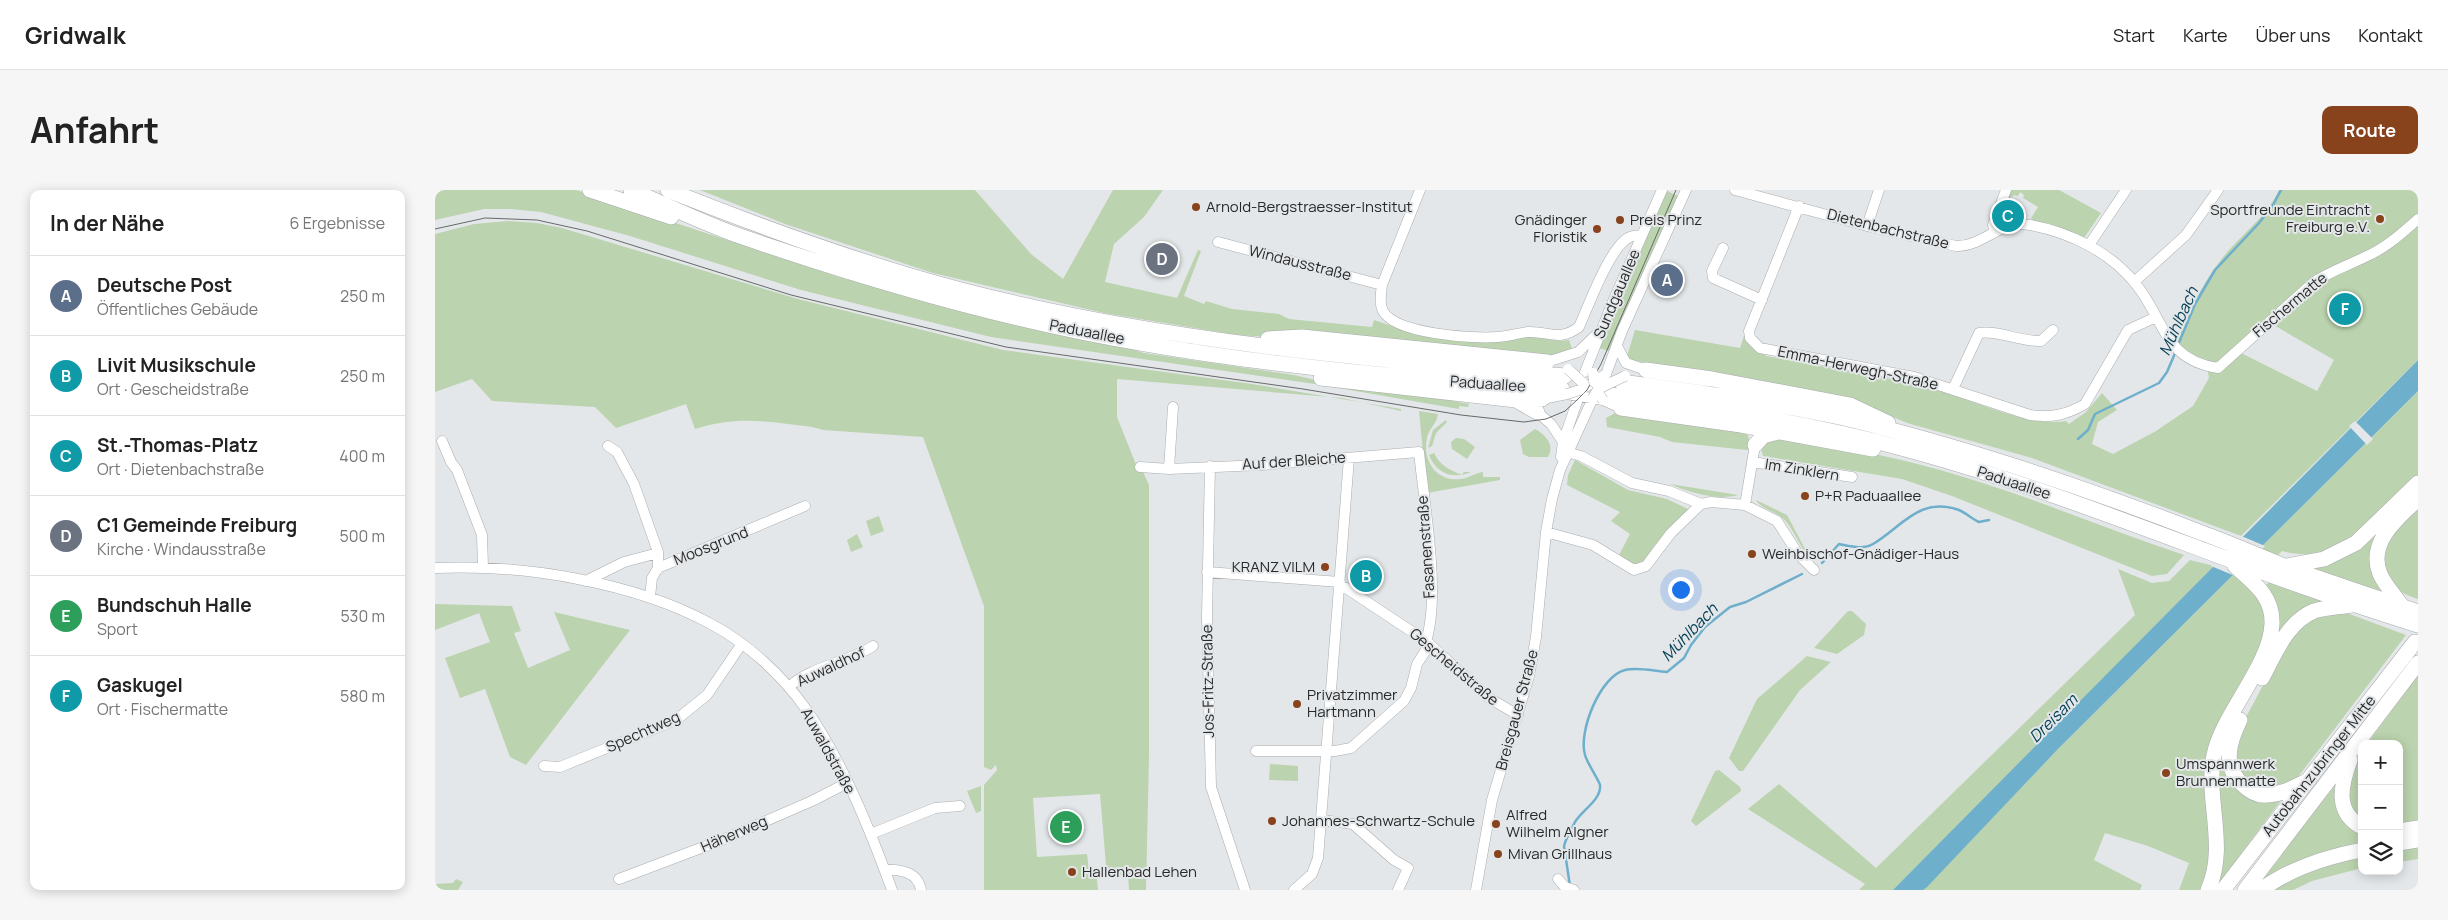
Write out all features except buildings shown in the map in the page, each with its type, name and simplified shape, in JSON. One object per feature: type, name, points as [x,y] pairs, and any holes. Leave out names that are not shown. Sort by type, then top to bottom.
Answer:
[{"type":"highway","points":[[590,190],[689,223],[735,234]]},
{"type":"highway","name":"Paduaallee","points":[[631,190],[735,234],[905,288],[1036,322],[1145,344],[1262,362],[1396,377],[1556,391]]},
{"type":"highway","name":"Paduaallee","points":[[668,190],[847,256],[961,290],[1102,321],[1231,342],[1394,361],[1556,391]]},
{"type":"highway","points":[[687,190],[706,205]]},
{"type":"highway","points":[[1231,342],[1302,337],[1547,362]]},
{"type":"highway","points":[[1262,362],[1309,376],[1356,383],[1516,400],[1556,391]]},
{"type":"highway","points":[[1646,370],[1850,405],[1919,438]]},
{"type":"highway","name":"Paduaallee","points":[[1623,379],[1844,418],[1996,461],[2204,533],[2281,572],[2356,604],[2411,615]]},
{"type":"highway","points":[[1591,395],[1871,449],[1907,449]]},
{"type":"highway","name":"Paduaallee","points":[[1591,395],[1764,418],[1838,432],[1907,449],[2087,507],[2228,560],[2281,572],[2411,615]]},
{"type":"highway","points":[[1741,425],[1749,432],[1755,445],[1763,436],[1778,432]]},
{"type":"highway","points":[[2281,572],[2324,559],[2356,543],[2418,483]]},
{"type":"highway","points":[[2411,615],[2380,574],[2377,556],[2379,545],[2392,524],[2418,499]]},
{"type":"highway","points":[[2208,890],[2217,861],[2212,790],[2215,753],[2269,640],[2272,625],[2269,602],[2262,590],[2228,560]]},
{"type":"highway","points":[[2307,781],[2271,795],[2259,795],[2252,792],[2239,782],[2234,774],[2229,759],[2230,742],[2282,642],[2298,620],[2314,611],[2356,604]]},
{"type":"highway","name":"Autobahnzubringer Mitte","points":[[2223,890],[2415,642]]},
{"type":"highway","name":"Autobahnzubringer Mitte","points":[[2245,890],[2418,663]]},
{"type":"highway","points":[[2355,746],[2343,779],[2341,798],[2348,815],[2358,824]]},
{"type":"highway","points":[[2403,830],[2418,828]]},
{"type":"highway","points":[[2403,842],[2418,840]]},
{"type":"highway","points":[[2261,890],[2289,872],[2309,863],[2358,851]]},
{"type":"street","points":[[1420,190],[1382,285],[1380,296],[1385,314],[1395,322],[1418,330],[1483,338],[1530,332],[1564,335],[1579,327],[1605,268],[1618,247],[1629,237],[1642,235]]},
{"type":"street","name":"Sundgauallee","points":[[1591,395],[1594,346],[1662,190]]},
{"type":"street","name":"Sundgauallee","points":[[1591,395],[1606,374],[1686,190]]},
{"type":"street","name":"Dietenbachstraße","points":[[1735,190],[1867,226],[1956,246],[1968,246],[1977,243],[1994,231],[2020,224],[2031,225],[2089,245],[2119,266],[2134,282],[2146,297],[2177,350],[2203,366],[2219,368]]},
{"type":"street","points":[[1867,226],[1879,190]]},
{"type":"street","points":[[1994,231],[1993,226],[2006,190]]},
{"type":"street","points":[[2089,245],[2126,190]]},
{"type":"street","points":[[2134,282],[2187,235],[2218,190]]},
{"type":"street","points":[[1723,248],[1712,271],[1713,278],[1762,300],[1799,206]]},
{"type":"street","name":"Fischermatte","points":[[2219,368],[2314,282],[2331,271],[2368,256],[2394,239],[2418,219]]},
{"type":"street","name":"Windausstraße","points":[[1217,242],[1382,285]]},
{"type":"street","name":"Emma-Herwegh-Straße","points":[[1762,300],[1749,331],[1751,338],[1760,348],[1914,377],[2030,415],[2058,417],[2085,404],[2128,330],[2156,317]]},
{"type":"street","points":[[1953,389],[1979,333],[1987,332],[2029,342],[2041,341],[2053,330]]},
{"type":"street","points":[[1600,331],[1578,352],[1547,362],[1556,391],[1551,424],[1565,448],[1632,483],[1669,491],[1701,504],[1711,502],[1745,505],[1777,521],[1798,554],[1814,570]]},
{"type":"street","points":[[1617,346],[1626,363],[1646,370]]},
{"type":"street","points":[[1556,391],[1591,395],[1646,370]]},
{"type":"street","points":[[1556,391],[1591,395]]},
{"type":"street","name":"Breisgauer Straße","points":[[1476,890],[1492,800],[1528,681],[1536,637],[1546,532],[1565,448],[1591,395]]},
{"type":"street","points":[[1169,468],[1173,407]]},
{"type":"street","points":[[441,441],[457,470],[482,535],[483,567]]},
{"type":"street","points":[[1745,505],[1755,445]]},
{"type":"street","name":"Moosgrund","points":[[607,446],[617,452],[624,462],[658,553],[658,568],[805,506]]},
{"type":"street","name":"Auf der Bleiche","points":[[1140,467],[1210,466],[1419,452]]},
{"type":"street","name":"Fasanenstraße","points":[[1257,751],[1345,751],[1351,748],[1405,701],[1411,688],[1417,664],[1428,642],[1429,632],[1431,587],[1419,452]]},
{"type":"street","points":[[1294,890],[1312,874],[1318,858],[1349,458]]},
{"type":"street","name":"Im Zinklern","points":[[1752,462],[1852,477]]},
{"type":"street","name":"Jos-Fritz-Straße","points":[[1210,466],[1207,572],[1211,787],[1245,890]]},
{"type":"street","points":[[1546,532],[1593,545],[1633,570],[1641,569],[1646,566],[1666,539],[1701,504]]},
{"type":"street","points":[[586,581],[624,562],[658,553]]},
{"type":"street","name":"Auwaldstraße","points":[[435,568],[483,567],[535,572],[586,581],[650,597],[711,624],[741,645],[766,664],[789,688],[821,731],[871,834],[892,890]]},
{"type":"street","points":[[650,597],[652,578],[658,568]]},
{"type":"street","name":"Gescheidstraße","points":[[1207,572],[1340,585],[1428,642],[1489,698],[1518,715]]},
{"type":"street","name":"Spechtweg","points":[[544,766],[560,767],[676,720],[707,695],[741,645]]},
{"type":"street","name":"Auwaldhof","points":[[789,688],[803,678],[861,654],[873,646]]},
{"type":"street","name":"Häherweg","points":[[619,880],[722,840],[805,804],[847,783]]},
{"type":"street","points":[[871,834],[935,808],[960,806]]},
{"type":"street","points":[[1322,820],[1353,824],[1394,860],[1408,868],[1398,890]]},
{"type":"street","points":[[884,869],[910,873],[918,880],[921,890]]},
{"type":"green space","points":[[435,190],[576,190],[845,279],[881,286],[1116,344],[1144,353],[1294,375],[1355,389],[1432,397],[1469,404],[1468,407],[1459,406],[1459,409],[1315,384],[991,337],[801,290],[630,236],[541,212],[484,209],[435,220]]},
{"type":"green space","points":[[700,190],[975,190],[1031,254],[1063,279],[1113,190],[1163,190],[1144,217],[1114,244],[1105,282],[1177,298],[1198,250],[1201,251],[1184,296],[1204,304],[1206,301],[1232,309],[1279,314],[1289,319],[1372,327],[1374,320],[1410,332],[1528,336],[1561,341],[1569,340],[1572,349],[1559,355],[1547,355],[1237,335],[1104,313],[933,273],[785,224]]},
{"type":"green space","points":[[1665,190],[1678,196],[1609,351],[1599,348]]},
{"type":"green space","points":[[2009,190],[2059,190],[2101,213],[2084,238],[2034,223],[2031,218],[2038,207],[2023,198],[2024,195],[2020,192],[2018,196],[2014,195],[2010,198],[2009,202],[2012,204],[2009,209],[2005,206]]},
{"type":"green space","points":[[2279,190],[2418,190],[2418,360],[2241,536],[2032,458],[1907,423],[1851,399],[1630,360],[1627,356],[1635,330],[1740,348],[1751,314],[1752,346],[1766,356],[1923,385],[1926,384],[2015,416],[2051,422],[2066,421],[2069,424],[2086,412],[2102,393],[2117,410],[2098,422],[2092,444],[2113,454],[2156,431],[2193,406],[2209,378],[2206,362],[2175,346],[2206,281],[2227,252],[2260,218]],"holes":[[[2272,324],[2334,360],[2317,391],[2241,353]]]},
{"type":"green space","points":[[508,221],[537,223],[562,228],[798,299],[1003,350],[1252,384],[1329,397],[1117,379],[1117,417],[1139,472],[1143,472],[1149,485],[1149,756],[1146,890],[1129,890],[1128,874],[1107,877],[1100,794],[1033,798],[1037,857],[1087,854],[1089,870],[1096,870],[1098,890],[984,890],[984,785],[997,770],[996,765],[991,770],[984,767],[984,606],[923,437],[823,430],[812,427],[753,421],[726,422],[695,429],[686,404],[616,428],[595,407],[492,401],[472,379],[435,392],[435,234],[474,224]]},
{"type":"green space","points":[[2418,391],[2418,476],[2390,506],[2359,534],[2323,552],[2304,554],[2282,551],[2249,584],[2265,609],[2264,641],[2213,748],[2213,837],[2204,890],[2179,890],[2189,863],[2148,846],[2105,833],[2094,860],[2142,885],[2140,890],[1923,890],[2058,749]]},
{"type":"green space","points":[[1329,397],[1342,398],[1363,403]]},
{"type":"green space","points":[[1363,403],[1401,409],[1401,411]]},
{"type":"green space","points":[[1419,411],[1438,414],[1428,435],[1426,446],[1429,461],[1438,473],[1444,477],[1461,479],[1483,472],[1483,477],[1500,477],[1500,480],[1427,493]]},
{"type":"green space","points":[[1615,413],[1739,430],[1748,435],[1750,445],[1747,450],[1672,442],[1660,437],[1607,427],[1606,418]]},
{"type":"green space","points":[[1446,420],[1447,422],[1436,433],[1432,446],[1428,448],[1433,430]]},
{"type":"green space","points":[[1535,429],[1543,434],[1550,444],[1548,457],[1529,457],[1523,454],[1520,440]]},
{"type":"green space","points":[[1773,436],[1920,464],[2002,489],[2184,555],[2167,574],[2152,576],[1952,496],[1902,479],[1763,456],[1761,448]]},
{"type":"green space","points":[[1456,438],[1464,439],[1475,447],[1467,459],[1452,449],[1451,442]]},
{"type":"green space","points":[[1434,453],[1442,464],[1461,475],[1451,475],[1440,470],[1429,455]]},
{"type":"green space","points":[[1575,460],[1628,490],[1667,499],[1690,510],[1653,547],[1645,563],[1631,564],[1619,555],[1630,534],[1611,521],[1620,512],[1567,485],[1568,475]]},
{"type":"green space","points":[[1670,484],[1738,495],[1730,497],[1712,496],[1694,493]]},
{"type":"green space","points":[[2418,490],[2378,538],[2388,595],[2307,569],[2328,564],[2353,553]]},
{"type":"green space","points":[[1756,500],[1787,515],[1804,547],[1813,554],[1808,556],[1784,520]]},
{"type":"green space","points":[[2418,504],[2418,599],[2396,588],[2390,579],[2381,556],[2394,528]]},
{"type":"green space","points":[[879,516],[884,531],[871,536],[866,521]]},
{"type":"green space","points":[[857,534],[863,547],[851,552],[847,540]]},
{"type":"green space","points":[[2190,560],[2214,566],[2016,768],[1893,890],[1859,890],[1865,884],[1748,809],[1779,784],[1876,868],[2135,615],[2118,569],[2152,583],[2169,581]]},
{"type":"green space","points":[[2272,579],[2334,601],[2305,610],[2288,626],[2230,733],[2226,747],[2227,761],[2230,773],[2237,784],[2246,793],[2257,798],[2270,799],[2285,795],[2214,890],[2211,890],[2218,852],[2216,775],[2218,756],[2224,737],[2263,663],[2270,644],[2274,624],[2272,605],[2264,587]]},
{"type":"green space","points":[[435,604],[512,606],[521,631],[514,633],[528,668],[570,650],[554,612],[630,630],[526,765],[510,757],[485,689],[460,698],[445,658],[490,642],[479,613],[435,630]]},
{"type":"green space","points":[[1848,611],[1852,611],[1866,624],[1864,635],[1837,654],[1814,648]]},
{"type":"green space","points":[[2344,612],[2406,635],[2298,777],[2292,782],[2264,791],[2241,779],[2232,747],[2285,644],[2312,616]]},
{"type":"green space","points":[[1807,656],[1831,662],[1800,690],[1743,771],[1739,771],[1729,758],[1757,699]]},
{"type":"green space","points":[[2418,675],[2418,825],[2403,827],[2403,740],[2370,740]]},
{"type":"green space","points":[[2358,757],[2358,819],[2349,811],[2347,775]]},
{"type":"green space","points":[[1270,764],[1298,766],[1298,781],[1269,780]]},
{"type":"green space","points":[[1719,770],[1740,787],[1741,791],[1696,826],[1691,821],[1715,771]]},
{"type":"green space","points":[[2336,784],[2358,822],[2358,845],[2257,884]]},
{"type":"green space","points":[[981,786],[981,811],[976,813],[967,791]]},
{"type":"green space","points":[[2418,845],[2418,859],[2403,861],[2403,847]]},
{"type":"green space","points":[[2358,855],[2358,869],[2312,881],[2293,890],[2266,890],[2287,877]]},
{"type":"green space","points":[[456,879],[463,882],[458,890],[435,890],[435,884],[453,883]]},
{"type":"water","name":"Dreisam","points":[[2418,360],[2418,391],[2058,749],[1927,887],[1923,890],[1893,890],[2287,493]]},
{"type":"pier","points":[[2355,421],[2373,439],[2367,445],[2349,426]]},
{"type":"pier","points":[[2239,535],[2265,546],[2235,576],[2211,566]]},
{"type":"waterway","name":"Mühlbach","points":[[2178,345],[2195,304],[2215,270],[2259,223],[2273,205],[2281,190]]},
{"type":"waterway","name":"Mühlbach","points":[[2078,439],[2088,430],[2095,414],[2159,383],[2167,372],[2176,351]]},
{"type":"waterway","name":"Mühlbach","points":[[1822,563],[1839,544],[1856,547],[1869,546],[1912,515],[1933,507],[1959,510],[1979,522],[1989,520]]},
{"type":"waterway","name":"Mühlbach","points":[[1570,886],[1564,846],[1575,821],[1593,802],[1600,791],[1598,779],[1586,758],[1584,745],[1585,733],[1593,706],[1607,683],[1616,674],[1630,669],[1667,672],[1684,658],[1705,627],[1730,607],[1746,602],[1802,574]]},
{"type":"tram line","points":[[435,229],[485,218],[537,220],[587,231],[791,295],[1006,347],[1303,389],[1461,415],[1524,422],[1546,419],[1565,411],[1587,390],[1601,364],[1676,190]]},
{"type":"place","name":"Arnold-Bergstraesser-Institut","points":[[1196,207]]},
{"type":"place","name":"St.-Thomas-Platz","points":[[2008,216]]},
{"type":"place","name":"Sportfreunde Eintracht Freiburg e.V.","points":[[2380,219]]},
{"type":"place","name":"Preis Prinz","points":[[1620,220]]},
{"type":"place","name":"Gnädinger Floristik","points":[[1597,229]]},
{"type":"place","name":"C1 Gemeinde Freiburg","points":[[1162,259]]},
{"type":"place","name":"Deutsche Post","points":[[1667,280]]},
{"type":"place","name":"Gaskugel","points":[[2345,309]]},
{"type":"place","name":"P+R Paduaallee","points":[[1805,496]]},
{"type":"place","name":"Weihbischof-Gnädiger-Haus","points":[[1752,554]]},
{"type":"place","name":"KRANZ VILM","points":[[1325,567]]},
{"type":"place","name":"Livit Musikschule","points":[[1366,576]]},
{"type":"place","name":"Privatzimmer Hartmann","points":[[1297,704]]},
{"type":"place","name":"Umspannwerk Brunnenmatte","points":[[2166,773]]},
{"type":"place","name":"Johannes-Schwartz-Schule","points":[[1272,821]]},
{"type":"place","name":"Alfred Wilhelm Algner","points":[[1496,824]]},
{"type":"place","name":"Bundschuh Halle","points":[[1066,827]]},
{"type":"place","name":"Mivan Grillhaus","points":[[1498,854]]},
{"type":"place","name":"Hallenbad Lehen","points":[[1072,872]]}]
